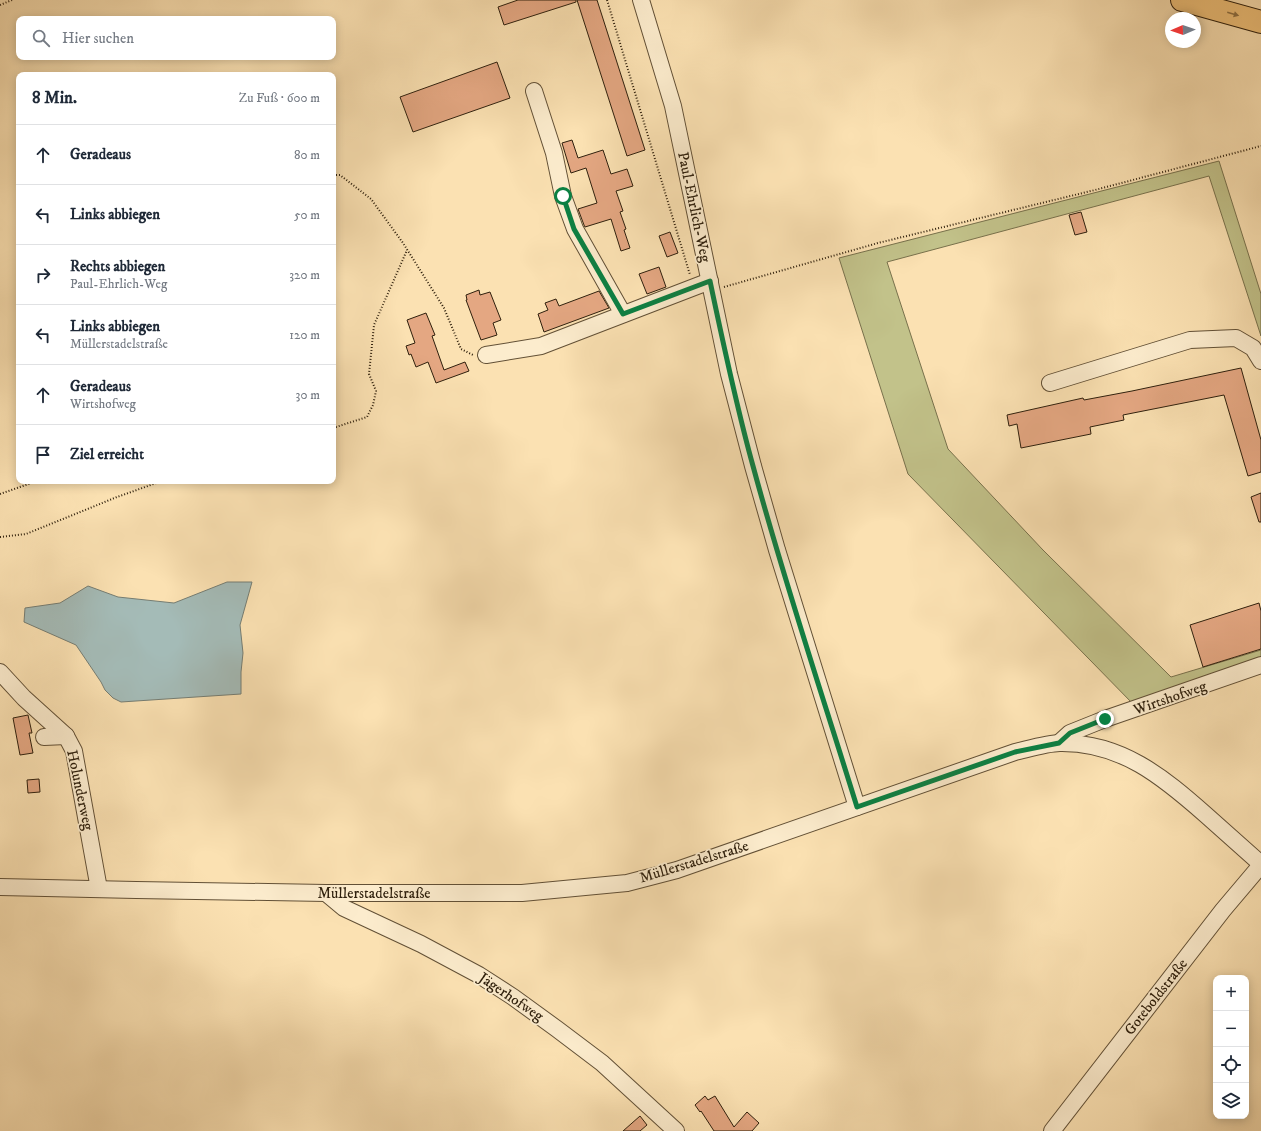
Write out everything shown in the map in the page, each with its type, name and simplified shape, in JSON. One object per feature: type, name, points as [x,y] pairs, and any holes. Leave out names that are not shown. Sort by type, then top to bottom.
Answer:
[{"type":"highway","points":[[1182,0],[1261,22]]},
{"type":"street","name":"Paul-Ehrlich-Weg","points":[[641,0],[672,106],[729,374],[753,466],[779,557],[857,807]]},
{"type":"street","points":[[534,91],[554,153],[563,196],[574,229],[623,314]]},
{"type":"street","points":[[486,355],[541,346],[694,287],[711,286]]},
{"type":"street","points":[[1050,383],[1190,340],[1236,338],[1253,348],[1261,361]]},
{"type":"street","name":"Wirtshofweg","points":[[1059,743],[1070,733],[1105,719],[1261,665]]},
{"type":"street","name":"Holunderweg","points":[[0,672],[24,698],[66,736],[74,752],[99,889]]},
{"type":"street","points":[[44,737],[66,736]]},
{"type":"street","name":"Müllerstadelstraße","points":[[0,887],[326,893],[522,893],[627,883],[677,870],[1015,752],[1059,743],[1088,745],[1113,751],[1151,770],[1178,790],[1261,865]]},
{"type":"street","name":"Goteboldstraße","points":[[1052,1131],[1223,910],[1261,865]]},
{"type":"street","name":"Jägerhofweg","points":[[326,893],[344,908],[427,947],[479,975],[513,997],[602,1063],[676,1131]]},
{"type":"path","points":[[0,5],[12,0]]},
{"type":"path","points":[[607,0],[694,287]]},
{"type":"path","points":[[711,286],[878,243],[1096,190],[1261,146]]},
{"type":"path","points":[[336,175],[340,176],[371,199],[407,249],[444,308],[461,349],[474,355],[486,355]]},
{"type":"path","points":[[336,427],[367,417],[373,405],[376,391],[369,374],[374,325],[407,249]]},
{"type":"path","points":[[0,494],[28,484]]},
{"type":"path","points":[[0,537],[26,534],[117,497],[154,484]]},
{"type":"green space","points":[[1219,161],[1261,294],[1261,336],[1209,176],[887,262],[948,449],[1043,550],[1171,677],[1261,650],[1261,661],[1134,705],[908,474],[839,258]]},
{"type":"water","points":[[227,582],[252,582],[240,625],[243,653],[241,694],[121,702],[113,698],[105,690],[76,645],[24,622],[25,608],[60,603],[88,586],[118,597],[174,603]]},
{"type":"building","points":[[518,0],[576,0],[576,2],[504,25],[498,7]]},
{"type":"building","points":[[577,0],[597,0],[645,150],[627,156]]},
{"type":"building","points":[[497,62],[510,98],[413,132],[400,97]]},
{"type":"building","points":[[572,140],[578,158],[603,150],[611,174],[627,169],[633,186],[616,191],[623,211],[620,212],[626,229],[624,230],[630,248],[621,251],[611,219],[585,227],[578,209],[597,203],[586,168],[571,173],[562,143]]},
{"type":"building","points":[[1081,212],[1087,232],[1075,235],[1069,215]]},
{"type":"building","points":[[670,232],[678,253],[667,257],[659,236]]},
{"type":"building","points":[[659,267],[666,287],[647,294],[639,274]]},
{"type":"building","points":[[479,290],[480,295],[490,292],[501,320],[493,323],[497,335],[481,340],[466,300],[466,295]]},
{"type":"building","points":[[599,291],[609,308],[544,332],[538,314],[548,310],[545,303],[556,299],[559,306]]},
{"type":"building","points":[[426,313],[435,335],[432,336],[444,370],[465,362],[469,371],[436,383],[428,362],[416,367],[406,346],[415,343],[407,320]]},
{"type":"building","points":[[1241,368],[1261,440],[1261,472],[1248,476],[1224,395],[1123,415],[1124,420],[1090,427],[1091,434],[1021,448],[1017,424],[1009,426],[1007,415],[1083,398],[1084,400],[1132,391]]},
{"type":"building","points":[[1261,493],[1261,522],[1259,522],[1251,497]]},
{"type":"building","points":[[1259,603],[1261,611],[1261,649],[1203,667],[1190,625]]},
{"type":"building","points":[[28,715],[32,733],[29,733],[33,753],[20,755],[13,718]]},
{"type":"building","points":[[39,779],[40,792],[28,793],[27,780]]},
{"type":"building","points":[[705,1096],[708,1100],[715,1096],[734,1127],[747,1112],[759,1123],[752,1131],[714,1131],[701,1111],[700,1112],[695,1105]]},
{"type":"building","points":[[640,1116],[647,1125],[640,1131],[623,1131]]},
{"type":"route","points":[[563,196],[574,229],[587,249],[623,314],[710,281],[729,374],[753,466],[777,550],[857,807],[1015,752],[1059,743],[1070,733],[1105,719]]}]
